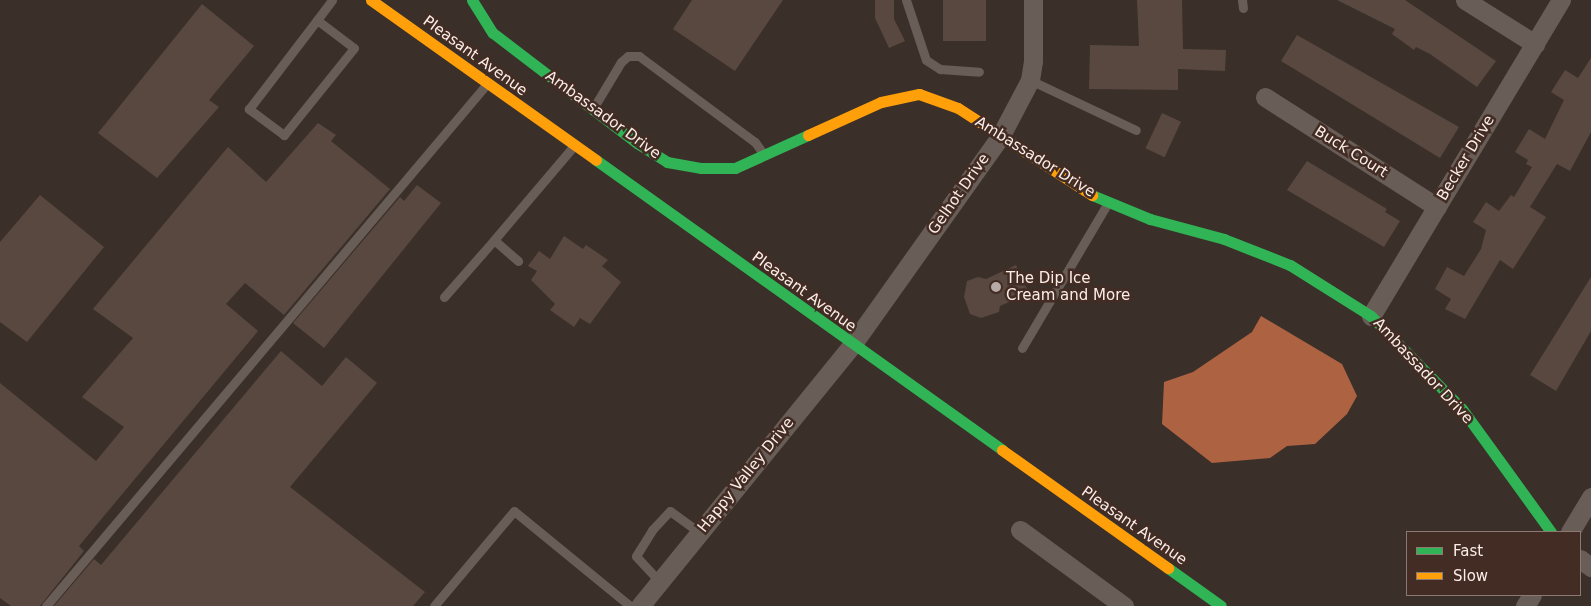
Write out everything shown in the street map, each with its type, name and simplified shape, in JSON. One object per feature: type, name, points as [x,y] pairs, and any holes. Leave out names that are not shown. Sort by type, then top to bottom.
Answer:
[{"type":"street","name":"Pleasant Avenue","points":[[371,0],[852,345],[1221,606]]},
{"type":"street","name":"Ambassador Drive","points":[[472,0],[492,33],[593,110],[667,162],[701,168],[735,168],[882,102],[919,94],[958,108],[1088,193],[1150,219],[1224,239],[1290,265],[1371,316],[1462,409],[1550,531]]},
{"type":"street","name":"Gelhot Drive","points":[[852,345],[1000,137],[1030,80],[1033,61],[1033,0]]},
{"type":"street","points":[[1465,0],[1534,44]]},
{"type":"street","name":"Becker Drive","points":[[1371,316],[1562,0]]},
{"type":"street","name":"Buck Court","points":[[1265,97],[1438,207]]},
{"type":"street","name":"Happy Valley Drive","points":[[639,605],[660,582],[852,345]]},
{"type":"street","points":[[1571,531],[1591,498]]},
{"type":"street","points":[[1020,530],[1124,606]]},
{"type":"lane","points":[[317,20],[354,48],[284,136],[249,109],[332,0]]},
{"type":"lane","points":[[906,0],[926,60],[940,69],[979,72]]},
{"type":"lane","points":[[593,110],[621,62],[628,56],[638,56],[755,142],[764,155]]},
{"type":"lane","points":[[1030,80],[1136,130]]},
{"type":"lane","points":[[46,606],[487,83]]},
{"type":"lane","points":[[444,297],[574,146]]},
{"type":"lane","points":[[1022,348],[1108,202]]},
{"type":"lane","points":[[494,240],[518,261]]},
{"type":"lane","points":[[434,606],[514,511],[639,605]]},
{"type":"lane","points":[[660,582],[636,556],[652,530],[670,511],[700,533]]},
{"type":"shaded area","points":[[1261,316],[1342,364],[1357,396],[1347,414],[1315,444],[1287,446],[1270,458],[1212,463],[1162,424],[1164,382],[1193,372],[1252,332]]},
{"type":"building","points":[[692,0],[783,0],[735,71],[673,29]]},
{"type":"building","points":[[875,0],[894,0],[894,19],[905,41],[889,48],[875,18]]},
{"type":"building","points":[[943,0],[986,0],[986,41],[943,41]]},
{"type":"building","points":[[1137,0],[1182,0],[1183,49],[1226,50],[1225,71],[1178,69],[1178,90],[1089,89],[1090,45],[1139,46]]},
{"type":"building","points":[[1337,0],[1405,0],[1496,61],[1477,87],[1430,54],[1416,47],[1414,50],[1392,34],[1395,29]]},
{"type":"building","points":[[202,4],[254,46],[209,100],[219,107],[157,178],[98,133]]},
{"type":"building","points":[[1297,35],[1459,127],[1440,158],[1281,61]]},
{"type":"building","points":[[1591,58],[1591,132],[1570,171],[1557,164],[1530,207],[1546,217],[1513,269],[1500,260],[1465,319],[1445,309],[1451,299],[1435,289],[1447,267],[1464,276],[1481,249],[1486,230],[1473,222],[1486,202],[1499,211],[1511,195],[1514,197],[1532,167],[1526,164],[1528,160],[1515,152],[1529,129],[1545,139],[1564,100],[1551,92],[1565,70],[1578,78]]},
{"type":"building","points":[[1162,113],[1181,122],[1165,157],[1146,148]]},
{"type":"building","points":[[318,123],[336,135],[331,141],[390,189],[284,315],[245,283],[226,304],[258,331],[79,546],[84,551],[40,606],[11,606],[0,598],[0,383],[96,461],[124,427],[82,397],[133,338],[93,309],[228,147],[266,182]]},
{"type":"building","points":[[1307,161],[1387,209],[1385,212],[1400,221],[1384,247],[1287,190]]},
{"type":"building","points":[[417,185],[441,203],[324,348],[293,323],[400,197],[404,201]]},
{"type":"building","points":[[40,195],[104,247],[27,342],[0,322],[0,242]]},
{"type":"building","points":[[564,236],[583,249],[586,245],[608,260],[602,266],[621,282],[590,324],[580,318],[574,327],[550,310],[555,304],[531,280],[537,271],[528,266],[539,251],[550,259]]},
{"type":"building","name":"The Dip Ice Cream and More","points":[[1016,265],[1029,293],[1000,306],[999,312],[981,318],[970,314],[964,297],[967,281],[978,277],[986,279]]},
{"type":"building","points":[[1591,277],[1591,331],[1556,391],[1530,375]]},
{"type":"building","points":[[281,351],[322,386],[346,357],[377,383],[290,487],[425,592],[413,606],[54,606],[94,559],[101,565]]},
{"type":"traffic: fast","points":[[472,0],[493,33],[637,143],[667,162],[701,168],[735,168],[808,135]]},
{"type":"traffic: fast","points":[[596,160],[1002,450]]},
{"type":"traffic: fast","points":[[1092,195],[1150,219],[1224,239],[1290,265],[1371,316],[1462,409],[1550,531]]},
{"type":"traffic: fast","points":[[1168,568],[1221,606]]},
{"type":"traffic: slow","points":[[371,0],[596,160]]},
{"type":"traffic: slow","points":[[808,135],[881,102],[919,94],[958,108],[1092,195]]},
{"type":"traffic: slow","points":[[1002,450],[1168,568]]},
{"type":"place","name":"The Dip Ice Cream and More","points":[[996,287]]}]
